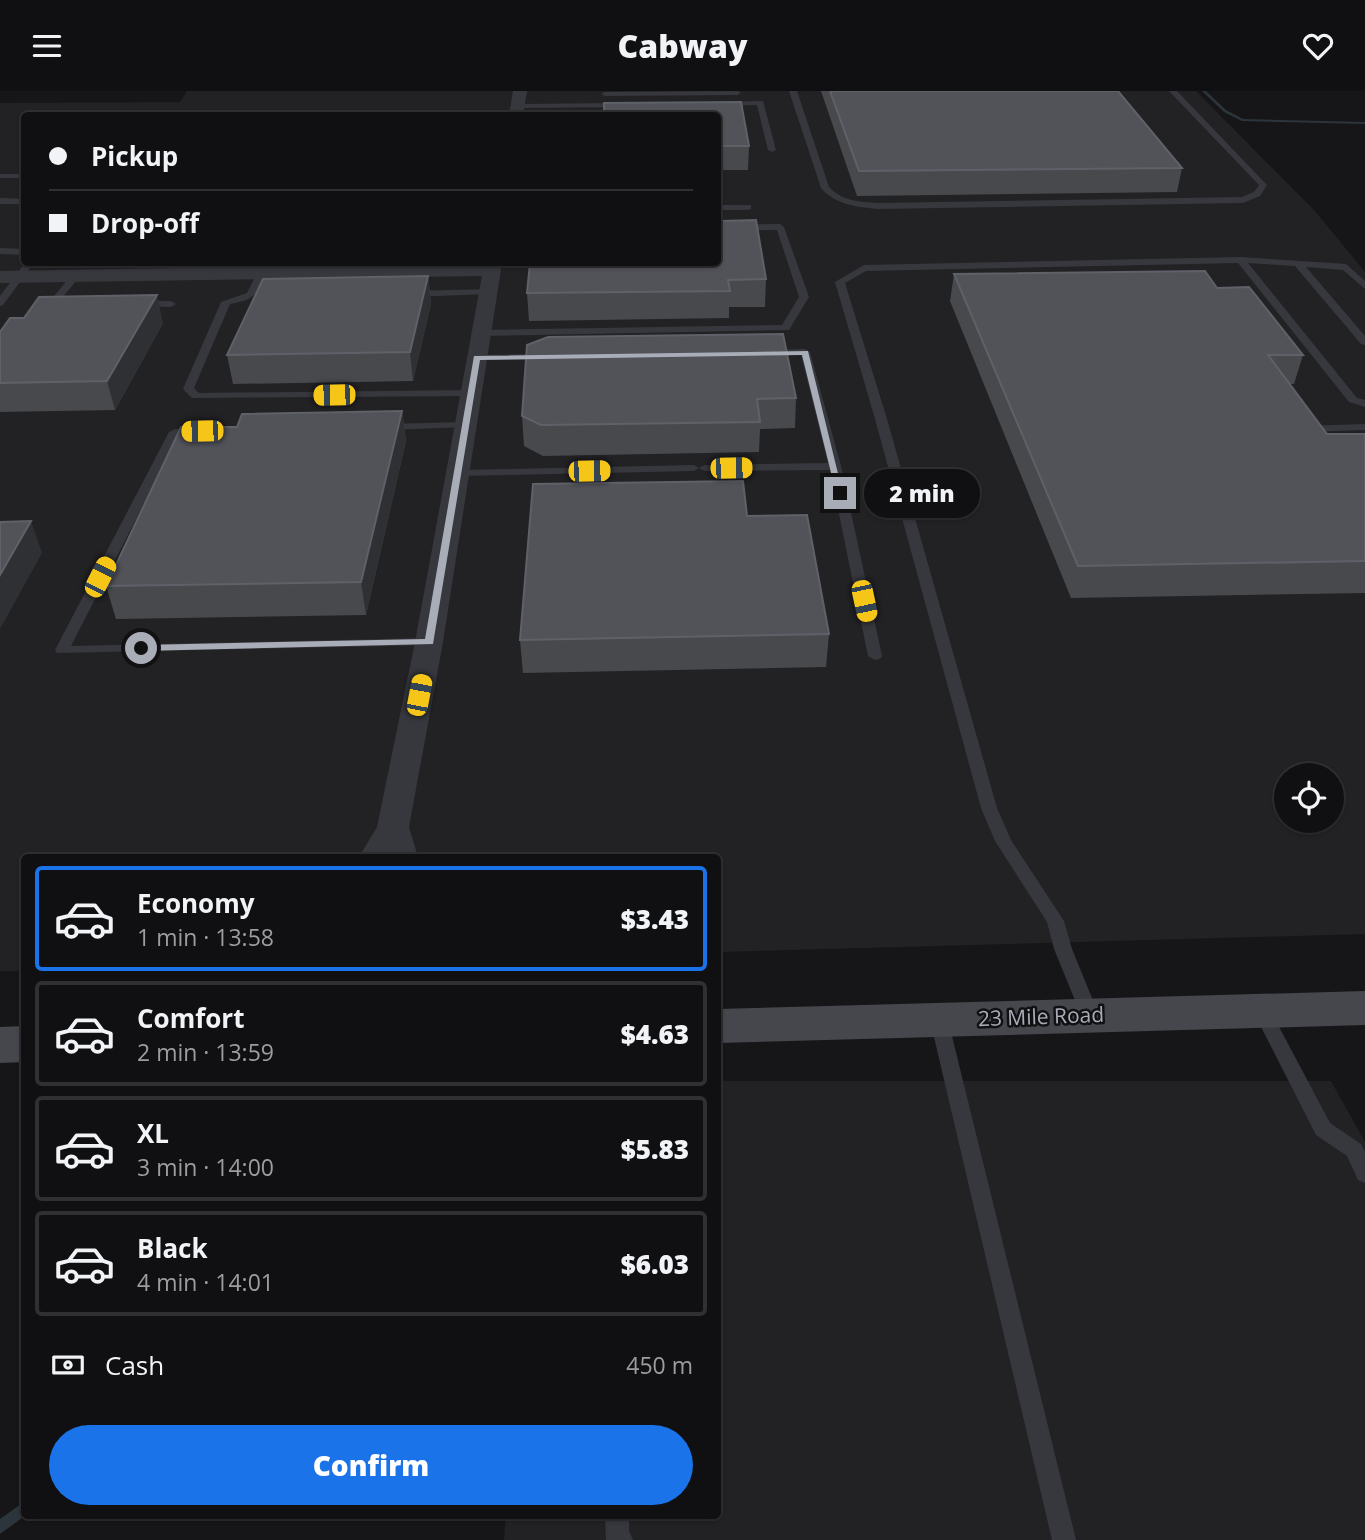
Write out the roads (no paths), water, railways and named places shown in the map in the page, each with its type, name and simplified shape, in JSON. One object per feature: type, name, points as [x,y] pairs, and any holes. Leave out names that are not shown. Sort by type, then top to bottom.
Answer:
[{"type":"main road","name":"23 Mile Road","points":[[721,1026],[1365,1009]]},
{"type":"main road","points":[[0,1045],[21,1044]]},
{"type":"street","points":[[16,272],[75,275],[239,268],[262,273],[491,275],[429,642],[393,827],[377,854]]},
{"type":"street","points":[[393,827],[401,854]]},
{"type":"lane","points":[[793,91],[825,188],[832,197],[853,204],[878,206],[1217,201],[1243,200],[1256,194],[1263,185],[1173,91]]},
{"type":"lane","points":[[598,94],[746,93]]},
{"type":"lane","points":[[571,105],[572,95]]},
{"type":"lane","points":[[708,104],[761,103],[772,149]]},
{"type":"lane","points":[[518,104],[632,105]]},
{"type":"lane","points":[[557,112],[558,105]]},
{"type":"lane","points":[[0,176],[21,176]]},
{"type":"lane","points":[[0,201],[21,201]]},
{"type":"lane","points":[[721,208],[748,208]]},
{"type":"lane","points":[[481,333],[785,328],[804,297],[780,227],[721,228]]},
{"type":"lane","points":[[0,251],[21,252]]},
{"type":"lane","points":[[1241,260],[1353,400],[1365,404]]},
{"type":"lane","points":[[1090,1015],[1063,949],[1055,921],[1003,841],[989,808],[881,419],[840,282],[864,268],[1241,260],[1346,267],[1365,286]]},
{"type":"lane","points":[[1298,264],[1365,342]]},
{"type":"lane","points":[[2,299],[16,272]]},
{"type":"lane","points":[[249,298],[255,293],[262,273]]},
{"type":"lane","points":[[36,322],[75,275]]},
{"type":"lane","points":[[395,294],[491,275]]},
{"type":"lane","points":[[262,298],[226,302],[188,389],[196,396],[471,393]]},
{"type":"lane","points":[[131,304],[171,303]]},
{"type":"lane","points":[[52,305],[65,305]]},
{"type":"lane","points":[[750,353],[805,352],[835,465],[875,656]]},
{"type":"lane","points":[[477,358],[559,356]]},
{"type":"lane","points":[[369,428],[466,425]]},
{"type":"lane","points":[[1304,429],[1365,427]]},
{"type":"lane","points":[[217,431],[175,432],[62,650],[429,642]]},
{"type":"lane","points":[[458,473],[835,465]]},
{"type":"lane","points":[[1262,1011],[1322,1129],[1354,1150],[1365,1174]]},
{"type":"lane","points":[[939,1020],[1065,1540]]},
{"type":"lane","points":[[617,1519],[617,1536],[621,1540]]},
{"type":"waterway","points":[[1204,91],[1225,111],[1242,120],[1365,123]]},
{"type":"waterway","points":[[0,1527],[21,1511]]}]
